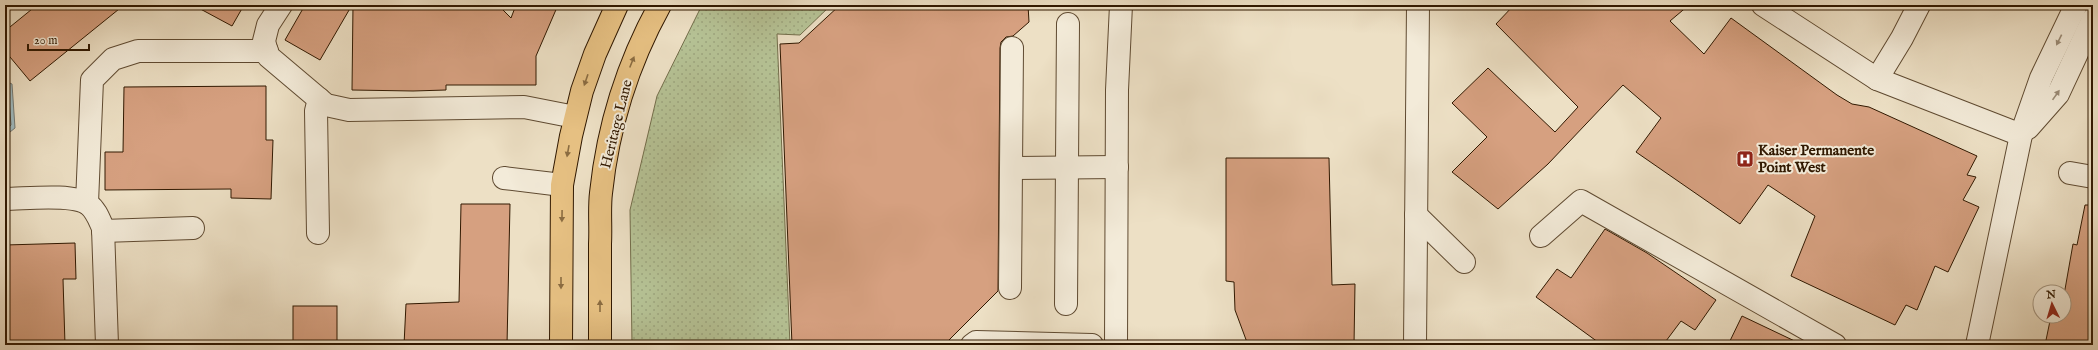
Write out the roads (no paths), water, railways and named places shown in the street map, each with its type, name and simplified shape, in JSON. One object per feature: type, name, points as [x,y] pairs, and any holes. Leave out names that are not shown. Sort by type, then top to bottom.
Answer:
[{"type":"main road","points":[[561,345],[562,185],[575,117],[595,54],[617,5]]},
{"type":"main road","name":"Heritage Lane","points":[[600,345],[601,194],[608,143],[631,66],[644,35],[660,5]]},
{"type":"lane","points":[[281,5],[268,25],[264,41],[268,56],[326,105],[348,110],[524,107],[575,117]]},
{"type":"lane","points":[[1415,345],[1418,5]]},
{"type":"lane","points":[[1763,5],[1877,79],[2021,135]]},
{"type":"lane","points":[[1877,79],[1902,38],[1919,5]]},
{"type":"lane","points":[[1977,345],[2021,135],[2041,78],[2076,5]]},
{"type":"lane","points":[[1116,345],[1117,90],[1127,7]]},
{"type":"lane","points":[[2021,135],[2058,94],[2093,19]]},
{"type":"lane","points":[[1066,304],[1068,24]]},
{"type":"lane","points":[[1010,288],[1012,48]]},
{"type":"lane","points":[[87,203],[92,80],[114,59],[138,51],[266,51]]},
{"type":"lane","points":[[318,233],[316,111],[319,99]]},
{"type":"lane","points":[[1012,168],[1116,166]]},
{"type":"lane","points":[[2070,173],[2093,177]]},
{"type":"lane","points":[[504,178],[562,185]]},
{"type":"lane","points":[[5,199],[68,198],[87,203],[94,210],[103,231],[107,345]]},
{"type":"lane","points":[[1541,236],[1581,201],[1836,345]]},
{"type":"lane","points":[[1416,215],[1464,262]]},
{"type":"lane","points":[[103,231],[193,228]]},
{"type":"lane","points":[[972,345],[976,342],[1092,345]]},
{"type":"water","points":[[5,81],[12,84],[15,128],[5,136]]},
{"type":"place","name":"Kaiser Permanente Point West","points":[[1745,159]]}]
